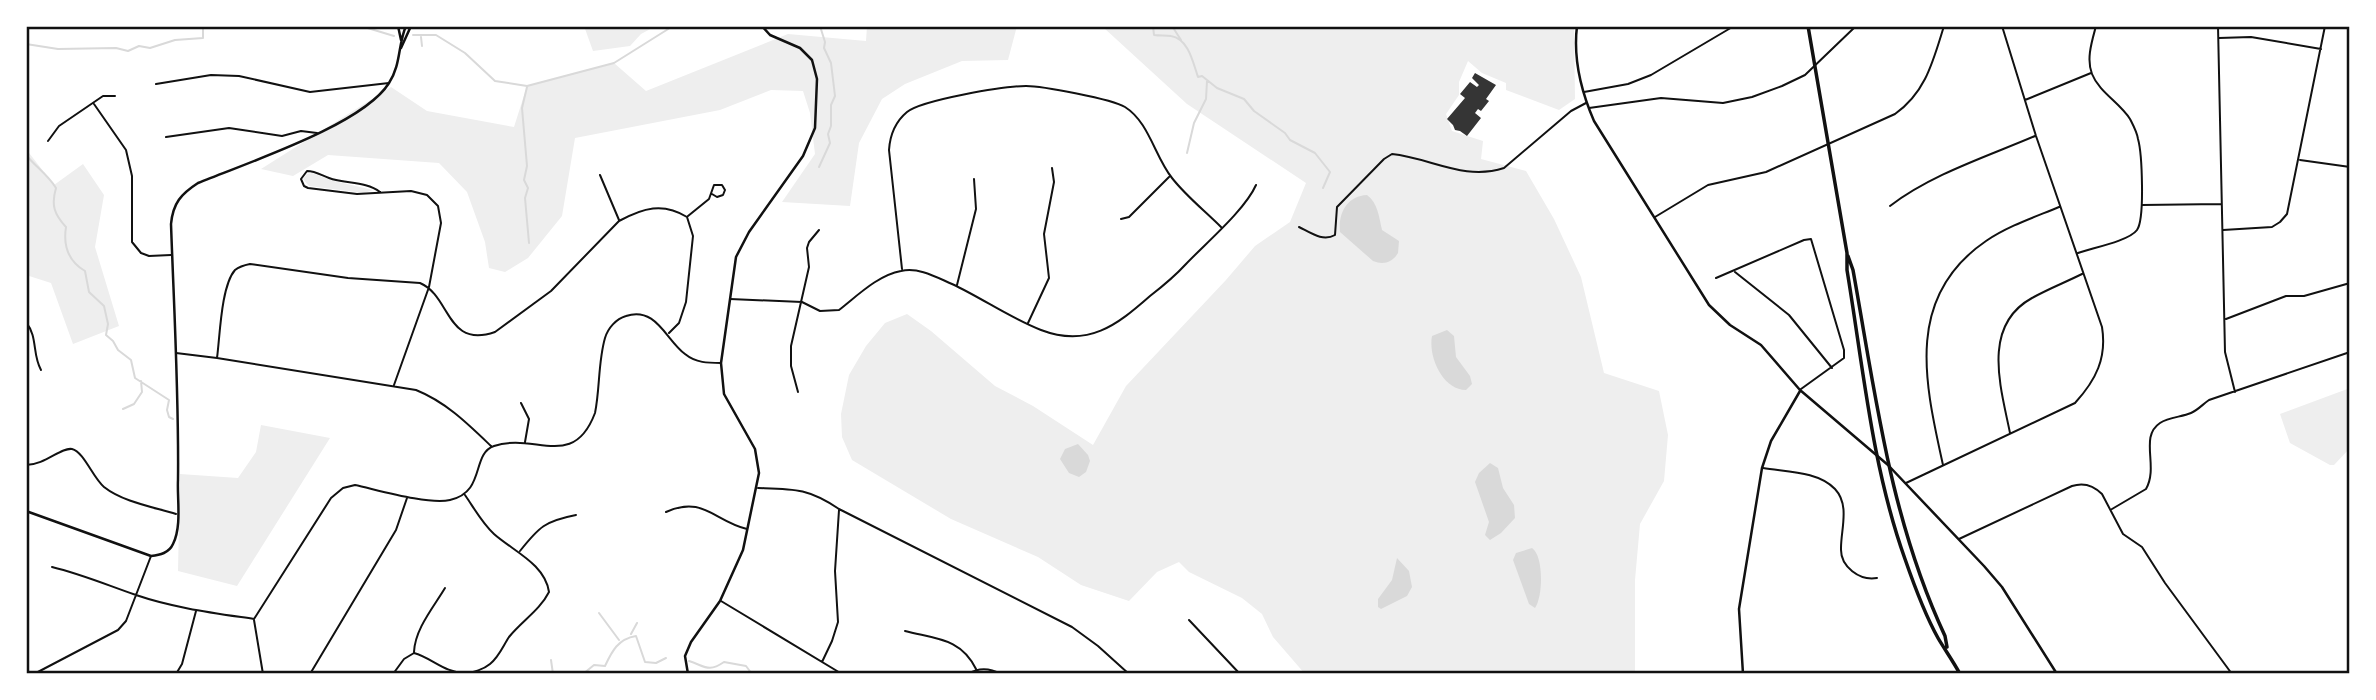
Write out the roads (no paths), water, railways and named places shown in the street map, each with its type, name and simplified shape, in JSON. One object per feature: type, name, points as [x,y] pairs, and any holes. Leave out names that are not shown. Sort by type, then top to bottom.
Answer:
[{"type":"main road","points":[[1808,26],[1847,253],[1853,270],[1888,465],[1912,555],[1945,636],[1947,649]]},
{"type":"main road","points":[[1847,253],[1847,270],[1888,503],[1905,560],[1939,639],[1960,674]]},
{"type":"street","points":[[398,26],[401,47]]},
{"type":"street","points":[[401,42],[409,26]]},
{"type":"street","points":[[26,511],[151,556],[170,549],[176,535],[177,515],[176,353],[172,255],[172,212],[175,203],[185,191],[198,183],[318,134],[368,105],[390,83],[409,26]]},
{"type":"street","points":[[688,674],[685,656],[691,642],[720,601],[743,550],[759,473],[755,449],[724,394],[721,363],[736,257],[741,244],[803,156],[815,128],[817,79],[812,61],[800,48],[770,35],[762,26]]},
{"type":"street","points":[[1577,26],[1577,64],[1583,92],[1594,121],[1709,305],[1730,325],[1761,345],[1800,390],[1906,483],[2002,587],[2057,674]]},
{"type":"street","points":[[1583,92],[1628,84],[1651,75],[1734,26]]},
{"type":"street","points":[[1589,108],[1672,97],[1731,102],[1782,86],[1810,71],[1856,26]]},
{"type":"street","points":[[1653,218],[1708,185],[1759,175],[1888,118],[1910,102],[1929,73],[1944,26]]},
{"type":"street","points":[[1906,483],[2076,403],[2089,388],[2101,366],[2102,327],[2024,100],[2002,26]]},
{"type":"street","points":[[2077,253],[2127,237],[2137,230],[2141,221],[2139,139],[2124,110],[2101,88],[2091,73],[2090,51],[2096,26]]},
{"type":"street","points":[[2218,26],[2225,352],[2235,392]]},
{"type":"street","points":[[2223,230],[2263,229],[2280,222],[2287,214],[2325,26]]},
{"type":"street","points":[[2218,38],[2251,37],[2321,49]]},
{"type":"street","points":[[2024,100],[2091,73]]},
{"type":"street","points":[[156,84],[211,75],[239,76],[310,92],[390,83]]},
{"type":"street","points":[[902,270],[890,142],[898,122],[921,104],[1023,86],[1037,86],[1123,106],[1139,120],[1170,176],[1221,227]]},
{"type":"street","points":[[48,141],[59,126],[103,96],[116,96]]},
{"type":"street","points":[[1299,227],[1323,238],[1335,235],[1337,207],[1392,154],[1453,170],[1478,174],[1494,171],[1504,168],[1571,111],[1587,102]]},
{"type":"street","points":[[94,104],[126,150],[132,176],[132,242],[141,253],[149,256],[172,255]]},
{"type":"street","points":[[166,137],[229,128],[276,136],[301,131],[318,134]]},
{"type":"street","points":[[1890,206],[1920,186],[2036,136]]},
{"type":"street","points":[[2299,159],[2350,167]]},
{"type":"street","points":[[1028,324],[1049,278],[1044,234],[1054,182],[1052,168]]},
{"type":"street","points":[[380,192],[374,187],[328,178],[312,170],[307,171],[301,180],[303,186],[308,188],[357,194],[420,193],[438,206],[441,223],[429,287],[394,385]]},
{"type":"street","points":[[600,176],[620,221]]},
{"type":"street","points":[[1121,219],[1129,216],[1170,176]]},
{"type":"street","points":[[956,286],[976,209],[974,179]]},
{"type":"street","points":[[729,299],[802,302],[820,311],[839,310],[887,275],[902,270],[926,273],[1028,324],[1051,333],[1077,337],[1116,324],[1178,272],[1248,201],[1256,185]]},
{"type":"street","points":[[687,217],[712,194]]},
{"type":"street","points":[[2142,205],[2222,204]]},
{"type":"street","points":[[217,358],[227,285],[233,272],[240,267],[250,264],[348,278],[420,284],[429,287],[447,316],[460,329],[477,335],[495,332],[551,290],[620,221],[632,214],[660,206],[677,210],[687,217],[692,236],[686,302],[680,323],[668,334]]},
{"type":"street","points":[[1943,466],[1927,393],[1925,356],[1929,322],[1938,296],[1961,263],[1987,240],[2060,206]]},
{"type":"street","points":[[798,392],[790,366],[790,355],[809,267],[807,248],[819,230]]},
{"type":"street","points":[[1716,278],[1811,239],[1844,350],[1843,358],[1800,390],[1771,441],[1762,468],[1739,609],[1743,674]]},
{"type":"street","points":[[1734,272],[1789,315],[1832,368]]},
{"type":"street","points":[[2010,435],[1997,360],[2003,332],[2018,309],[2030,299],[2083,274]]},
{"type":"street","points":[[2225,319],[2286,296],[2304,296],[2350,283]]},
{"type":"street","points":[[176,353],[394,385],[430,396],[458,415],[492,446],[524,443],[555,448],[579,439],[587,430],[596,406],[604,341],[613,324],[619,319],[632,314],[645,315],[656,321],[690,358],[700,362],[721,363]]},
{"type":"street","points":[[26,322],[35,338],[34,358],[41,370]]},
{"type":"street","points":[[2111,510],[2146,489],[2152,466],[2148,447],[2155,426],[2162,421],[2191,413],[2209,400],[2350,352]]},
{"type":"street","points":[[521,403],[528,419],[524,443]]},
{"type":"street","points":[[263,674],[254,619],[336,494],[343,488],[355,485],[438,501],[453,500],[464,494],[474,483],[480,462],[492,446]]},
{"type":"street","points":[[26,465],[47,461],[62,451],[72,449],[78,452],[98,482],[114,494],[177,515]]},
{"type":"street","points":[[1762,468],[1810,475],[1837,491],[1843,509],[1841,548],[1844,560],[1859,577],[1868,580],[1877,578]]},
{"type":"street","points":[[1958,540],[2078,484],[2097,489],[2123,534],[2142,547],[2232,674]]},
{"type":"street","points":[[757,488],[807,491],[818,495],[839,509],[1072,627],[1129,674]]},
{"type":"street","points":[[393,674],[404,659],[414,653],[427,656],[455,672],[468,673],[485,668],[494,662],[510,637],[543,605],[549,592],[544,576],[520,552],[495,534],[479,517],[464,494]]},
{"type":"street","points":[[310,674],[397,530],[408,496]]},
{"type":"street","points":[[666,512],[681,506],[699,506],[732,524],[748,529]]},
{"type":"street","points":[[822,662],[838,622],[835,571],[839,509]]},
{"type":"street","points":[[520,552],[547,522],[576,515]]},
{"type":"street","points":[[34,674],[118,630],[126,621],[151,556]]},
{"type":"street","points":[[52,568],[80,574],[137,595],[196,610],[254,619]]},
{"type":"street","points":[[414,653],[414,641],[445,588]]},
{"type":"street","points":[[720,601],[842,674]]},
{"type":"street","points":[[176,674],[182,664],[196,610]]},
{"type":"street","points":[[1189,620],[1240,674]]},
{"type":"street","points":[[905,631],[955,644],[968,653],[976,669]]},
{"type":"street","points":[[968,674],[976,669],[988,669],[1001,674]]},
{"type":"waterway","points":[[26,44],[58,49],[116,48],[128,51],[139,46],[150,48],[175,40],[203,38],[203,26]]},
{"type":"waterway","points":[[361,26],[394,36]]},
{"type":"waterway","points":[[413,35],[436,35],[465,53],[495,81],[527,86],[614,63],[673,26]]},
{"type":"waterway","points":[[819,167],[830,143],[828,134],[831,126],[831,105],[835,96],[831,63],[824,48],[820,26]]},
{"type":"waterway","points":[[1153,26],[1154,35],[1171,36],[1182,42],[1189,52],[1198,77],[1202,76],[1217,88],[1244,99],[1254,111],[1285,133],[1290,140],[1315,153],[1330,172],[1323,188]]},
{"type":"waterway","points":[[1172,26],[1181,40]]},
{"type":"waterway","points":[[421,37],[422,46]]},
{"type":"waterway","points":[[1187,153],[1194,123],[1206,99],[1207,81]]},
{"type":"waterway","points":[[527,87],[522,108],[529,243]]},
{"type":"waterway","points":[[26,155],[56,188],[55,209],[66,227],[68,252],[74,263],[85,271],[89,292],[104,306],[108,324],[106,335],[118,350],[131,360],[135,378],[169,400],[167,410],[169,417],[173,419]]},
{"type":"waterway","points":[[123,409],[134,404],[142,392],[141,381]]},
{"type":"waterway","points":[[599,613],[619,640]]},
{"type":"waterway","points":[[631,634],[637,623]]},
{"type":"waterway","points":[[583,674],[594,665],[605,666],[620,643],[636,636],[645,662],[656,663],[666,658]]},
{"type":"waterway","points":[[551,660],[553,674]]},
{"type":"waterway","points":[[689,661],[710,668],[724,662],[746,666],[752,674]]}]
